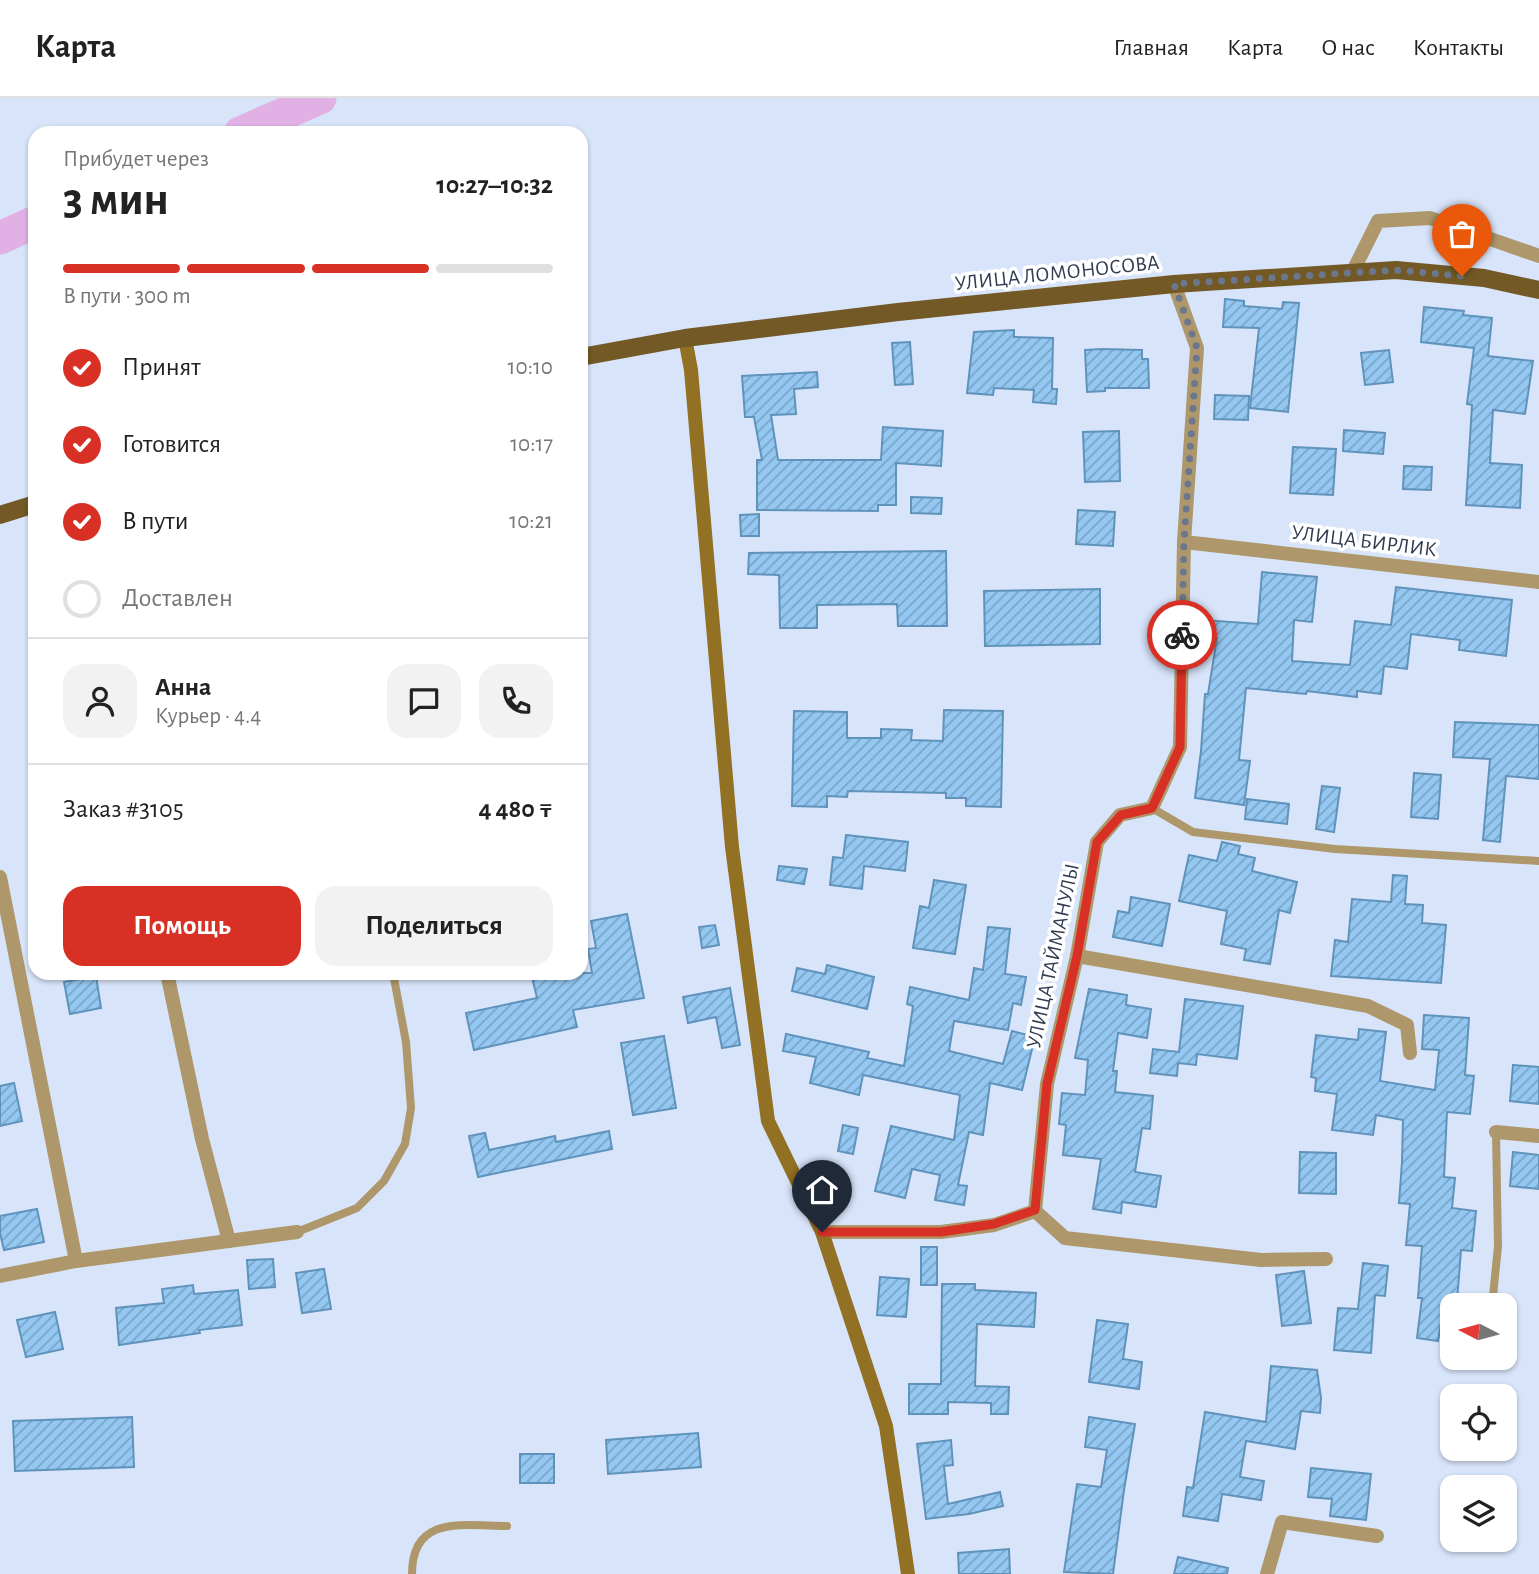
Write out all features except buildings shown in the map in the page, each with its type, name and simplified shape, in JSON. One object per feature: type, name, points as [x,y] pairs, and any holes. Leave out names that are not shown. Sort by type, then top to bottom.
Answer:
[{"type":"main road","name":"УЛИЦА ЛОМОНОСОВА","points":[[588,356],[685,338],[898,312],[1174,284],[1396,270],[1484,278],[1539,290]]},
{"type":"main road","points":[[685,338],[691,370],[732,847],[768,1121],[822,1232],[886,1426],[908,1574]]},
{"type":"main road","points":[[0,515],[28,506]]},
{"type":"street","points":[[1352,273],[1378,221],[1430,218],[1539,256]]},
{"type":"street","points":[[1152,808],[1180,747],[1184,542],[1197,348],[1174,284]]},
{"type":"street","name":"УЛИЦА БИРЛИК","points":[[1184,542],[1539,582]]},
{"type":"street","name":"УЛИЦА ТАЙМАНУЛЫ","points":[[1035,1210],[1047,1084],[1077,956],[1097,842],[1121,815],[1152,808]]},
{"type":"street","points":[[0,877],[76,1261]]},
{"type":"street","points":[[1077,956],[1368,1006],[1407,1025],[1410,1053]]},
{"type":"street","points":[[168,980],[202,1139],[229,1241]]},
{"type":"street","points":[[1496,1132],[1539,1136]]},
{"type":"street","points":[[822,1232],[941,1232],[994,1224],[1035,1210],[1065,1238],[1261,1260],[1326,1259]]},
{"type":"street","points":[[0,1276],[76,1261],[297,1232]]},
{"type":"street","points":[[1267,1574],[1282,1522],[1377,1536]]},
{"type":"lane","points":[[1152,808],[1193,832],[1335,849],[1539,861]]},
{"type":"lane","points":[[297,1232],[357,1208],[384,1181],[405,1144],[411,1108],[406,1042],[394,980]]},
{"type":"lane","points":[[1494,1293],[1499,1246],[1496,1132]]},
{"type":"lane","points":[[412,1574],[412,1562],[423,1536],[440,1526],[507,1526]]},
{"type":"waterway","points":[[256,126],[320,98]]},
{"type":"waterway","points":[[0,238],[28,225]]},
{"type":"way so far","points":[[1182,635],[1184,542],[1197,348],[1174,284],[1396,270],[1462,276]]},
{"type":"route","points":[[822,1232],[941,1232],[994,1224],[1035,1210],[1047,1084],[1077,956],[1097,842],[1121,815],[1152,808],[1180,747],[1182,635]]}]
